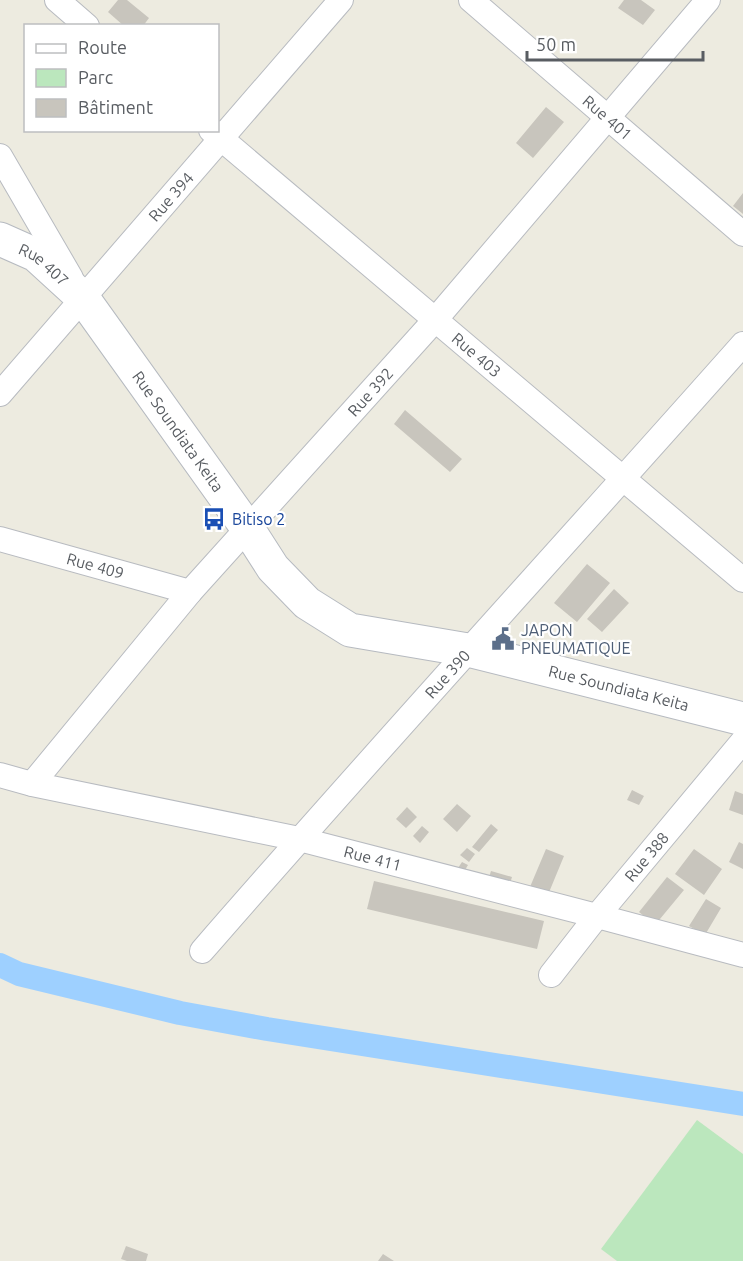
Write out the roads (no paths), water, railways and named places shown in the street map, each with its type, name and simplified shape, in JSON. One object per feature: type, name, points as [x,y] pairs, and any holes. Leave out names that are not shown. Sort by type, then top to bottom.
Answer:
[{"type":"main road","name":"Rue 407","points":[[0,239],[36,255],[83,298]]},
{"type":"main road","name":"Rue Soundiata Keita","points":[[83,298],[248,529],[273,568],[307,603],[350,630],[468,650],[743,719]]},
{"type":"street","points":[[57,0],[85,24]]},
{"type":"street","name":"Rue 394","points":[[219,132],[341,0]]},
{"type":"street","name":"Rue 401","points":[[471,0],[743,234]]},
{"type":"street","name":"Rue 392","points":[[32,784],[190,592],[435,320],[708,0]]},
{"type":"street","name":"Rue 394","points":[[0,394],[83,298],[216,135]]},
{"type":"street","name":"Rue 403","points":[[216,135],[743,580]]},
{"type":"street","points":[[0,156],[83,298]]},
{"type":"street","name":"Rue 390","points":[[202,951],[299,839],[743,344]]},
{"type":"street","name":"Rue 409","points":[[0,539],[190,592]]},
{"type":"street","name":"Rue 388","points":[[550,975],[743,741]]},
{"type":"street","name":"Rue 411","points":[[0,776],[299,839],[743,955]]},
{"type":"waterway","points":[[0,965],[19,974],[180,1013],[267,1029],[743,1104]]},
{"type":"place","name":"Bitiso 2","points":[[214,519]]},
{"type":"place","name":"JAPON PNEUMATIQUE","points":[[503,639]]}]
